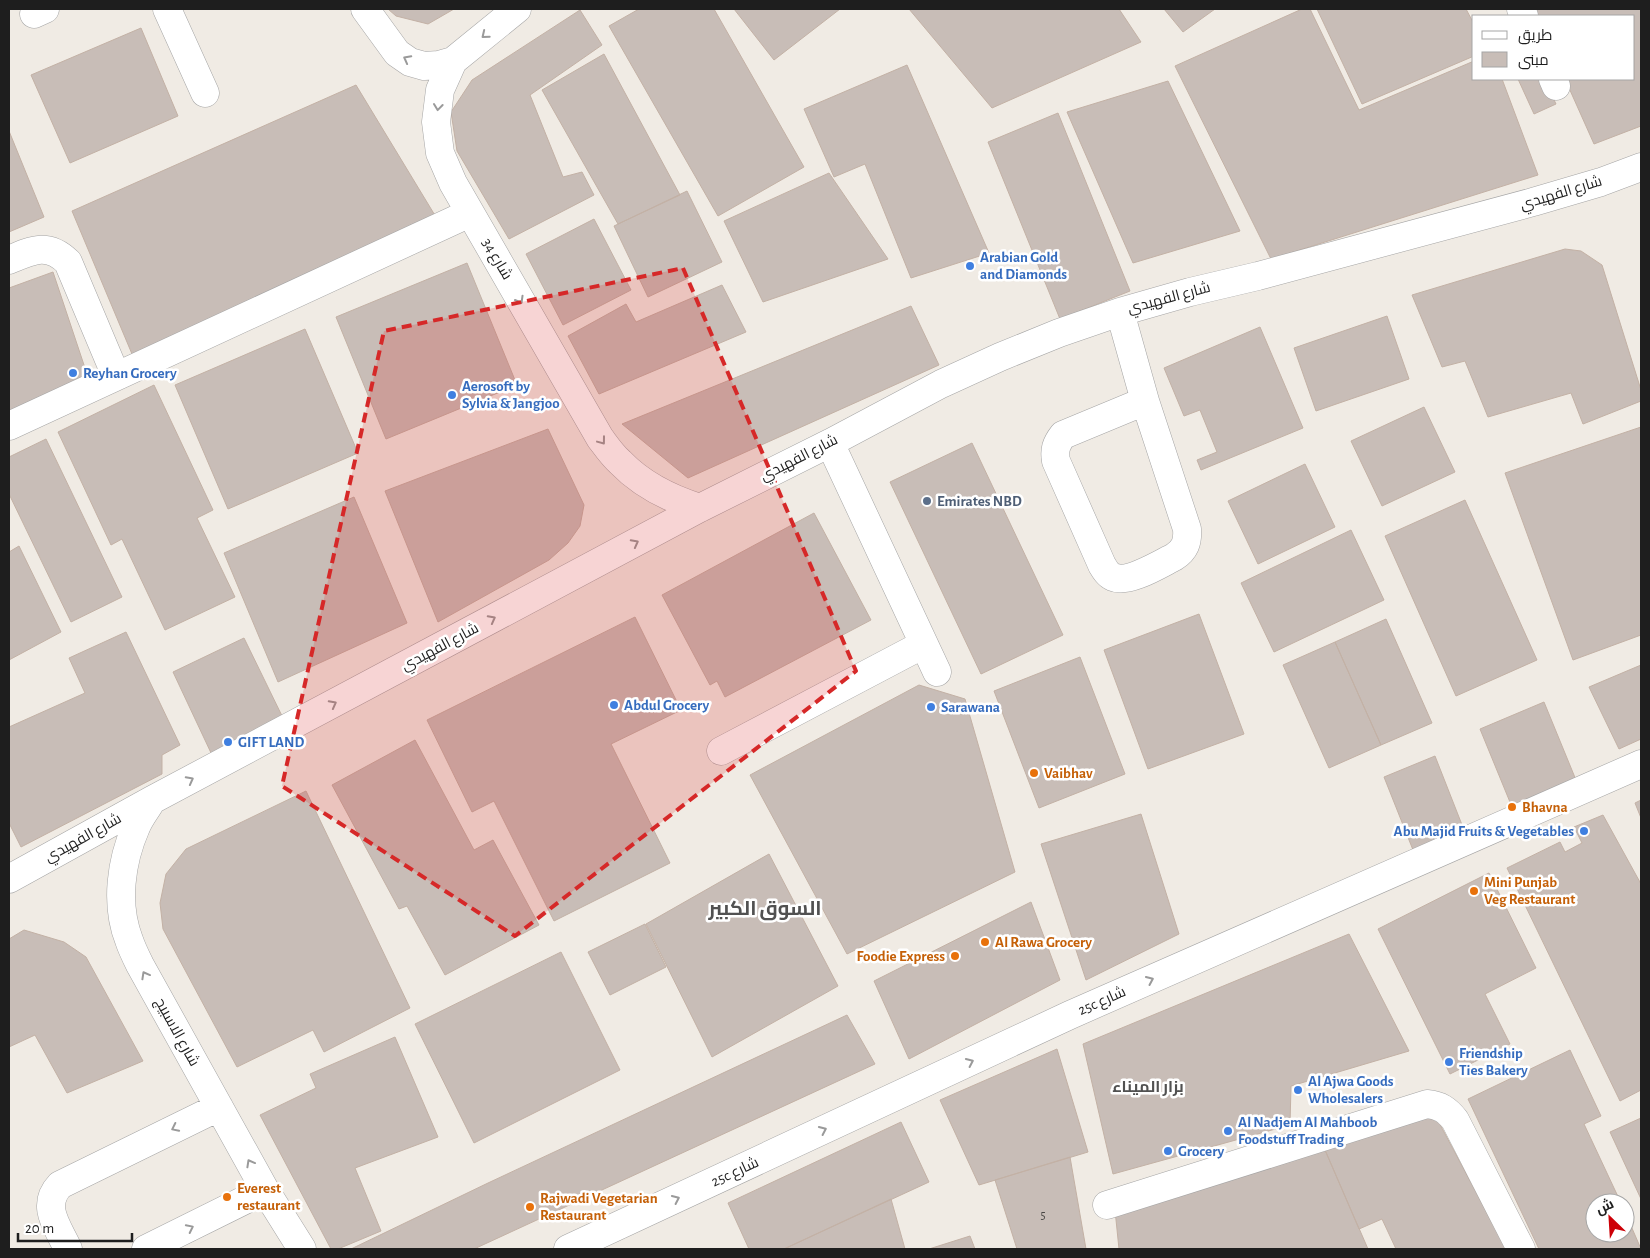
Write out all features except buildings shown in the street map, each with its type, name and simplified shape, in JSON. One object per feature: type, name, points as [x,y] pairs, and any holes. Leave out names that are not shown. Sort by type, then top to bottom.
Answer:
[{"type":"street","points":[[166,9],[205,93]]},
{"type":"street","points":[[364,9],[397,53],[410,62],[424,66],[439,66],[453,61],[517,9]]},
{"type":"street","name":"شارع 34","points":[[453,61],[440,90],[436,122],[440,153],[470,213],[600,438],[620,462],[644,482],[671,498],[700,508]]},
{"type":"street","name":"شارع الفهيدي","points":[[9,879],[152,800],[700,508],[830,443],[941,384],[983,365],[1059,333],[1120,312],[1533,202],[1601,182],[1641,167]]},
{"type":"street","points":[[9,426],[470,213]]},
{"type":"street","points":[[9,260],[38,249],[49,249],[60,254],[68,262],[74,272],[116,376]]},
{"type":"street","points":[[1120,312],[1145,401],[1187,529],[1188,538],[1186,546],[1174,557],[1129,578],[1121,579],[1113,577],[1102,565],[1056,461],[1054,452],[1057,442],[1063,435],[1145,401]]},
{"type":"street","points":[[830,443],[937,672]]},
{"type":"street","points":[[721,751],[924,644]]},
{"type":"street","name":"25c شارع","points":[[568,1249],[1070,1015],[1641,764]]},
{"type":"street","name":"شارع الاسبيج","points":[[152,800],[137,825],[127,852],[122,880],[122,910],[128,939],[140,965],[265,1190],[302,1249]]},
{"type":"street","points":[[1106,1205],[1427,1104],[1436,1105],[1448,1111],[1455,1120],[1521,1249]]},
{"type":"street","points":[[68,1249],[50,1207],[54,1191],[60,1185],[219,1107]]},
{"type":"street","points":[[146,1249],[265,1190]]},
{"type":"highlighted area","points":[[683,268],[856,671],[515,936],[282,786],[384,331]]},
{"type":"place","name":"Arabian Gold and Diamonds","points":[[970,266]]},
{"type":"place","name":"Reyhan Grocery","points":[[73,373]]},
{"type":"place","name":"Aerosoft by Sylvia & Jangjoo","points":[[452,395]]},
{"type":"place","name":"Emirates NBD","points":[[927,501]]},
{"type":"place","name":"Abdul Grocery","points":[[614,705]]},
{"type":"place","name":"Sarawana","points":[[931,707]]},
{"type":"place","name":"GIFT LAND","points":[[228,742]]},
{"type":"place","name":"Vaibhav","points":[[1034,773]]},
{"type":"place","name":"Bhavna","points":[[1512,807]]},
{"type":"place","name":"Abu Majid Fruits & Vegetables","points":[[1584,831]]},
{"type":"place","name":"Mini Punjab Veg Restaurant","points":[[1474,891]]},
{"type":"place","name":"Al Rawa Grocery","points":[[985,942]]},
{"type":"place","name":"Foodie Express","points":[[955,956]]},
{"type":"place","name":"Friendship Ties Bakery","points":[[1449,1062]]},
{"type":"place","name":"Al Ajwa Goods Wholesalers","points":[[1298,1090]]},
{"type":"place","name":"Al Nadjem Al Mahboob Foodstuff Trading","points":[[1228,1131]]},
{"type":"place","name":"Grocery","points":[[1168,1151]]},
{"type":"place","name":"Everest restaurant","points":[[227,1197]]},
{"type":"place","name":"Rajwadi Vegetarian Restaurant","points":[[530,1207]]},
{"type":"district","name":"السوق الكبير","points":[[765,909]]},
{"type":"district","name":"بزار الميناء","points":[[1148,1087]]}]
